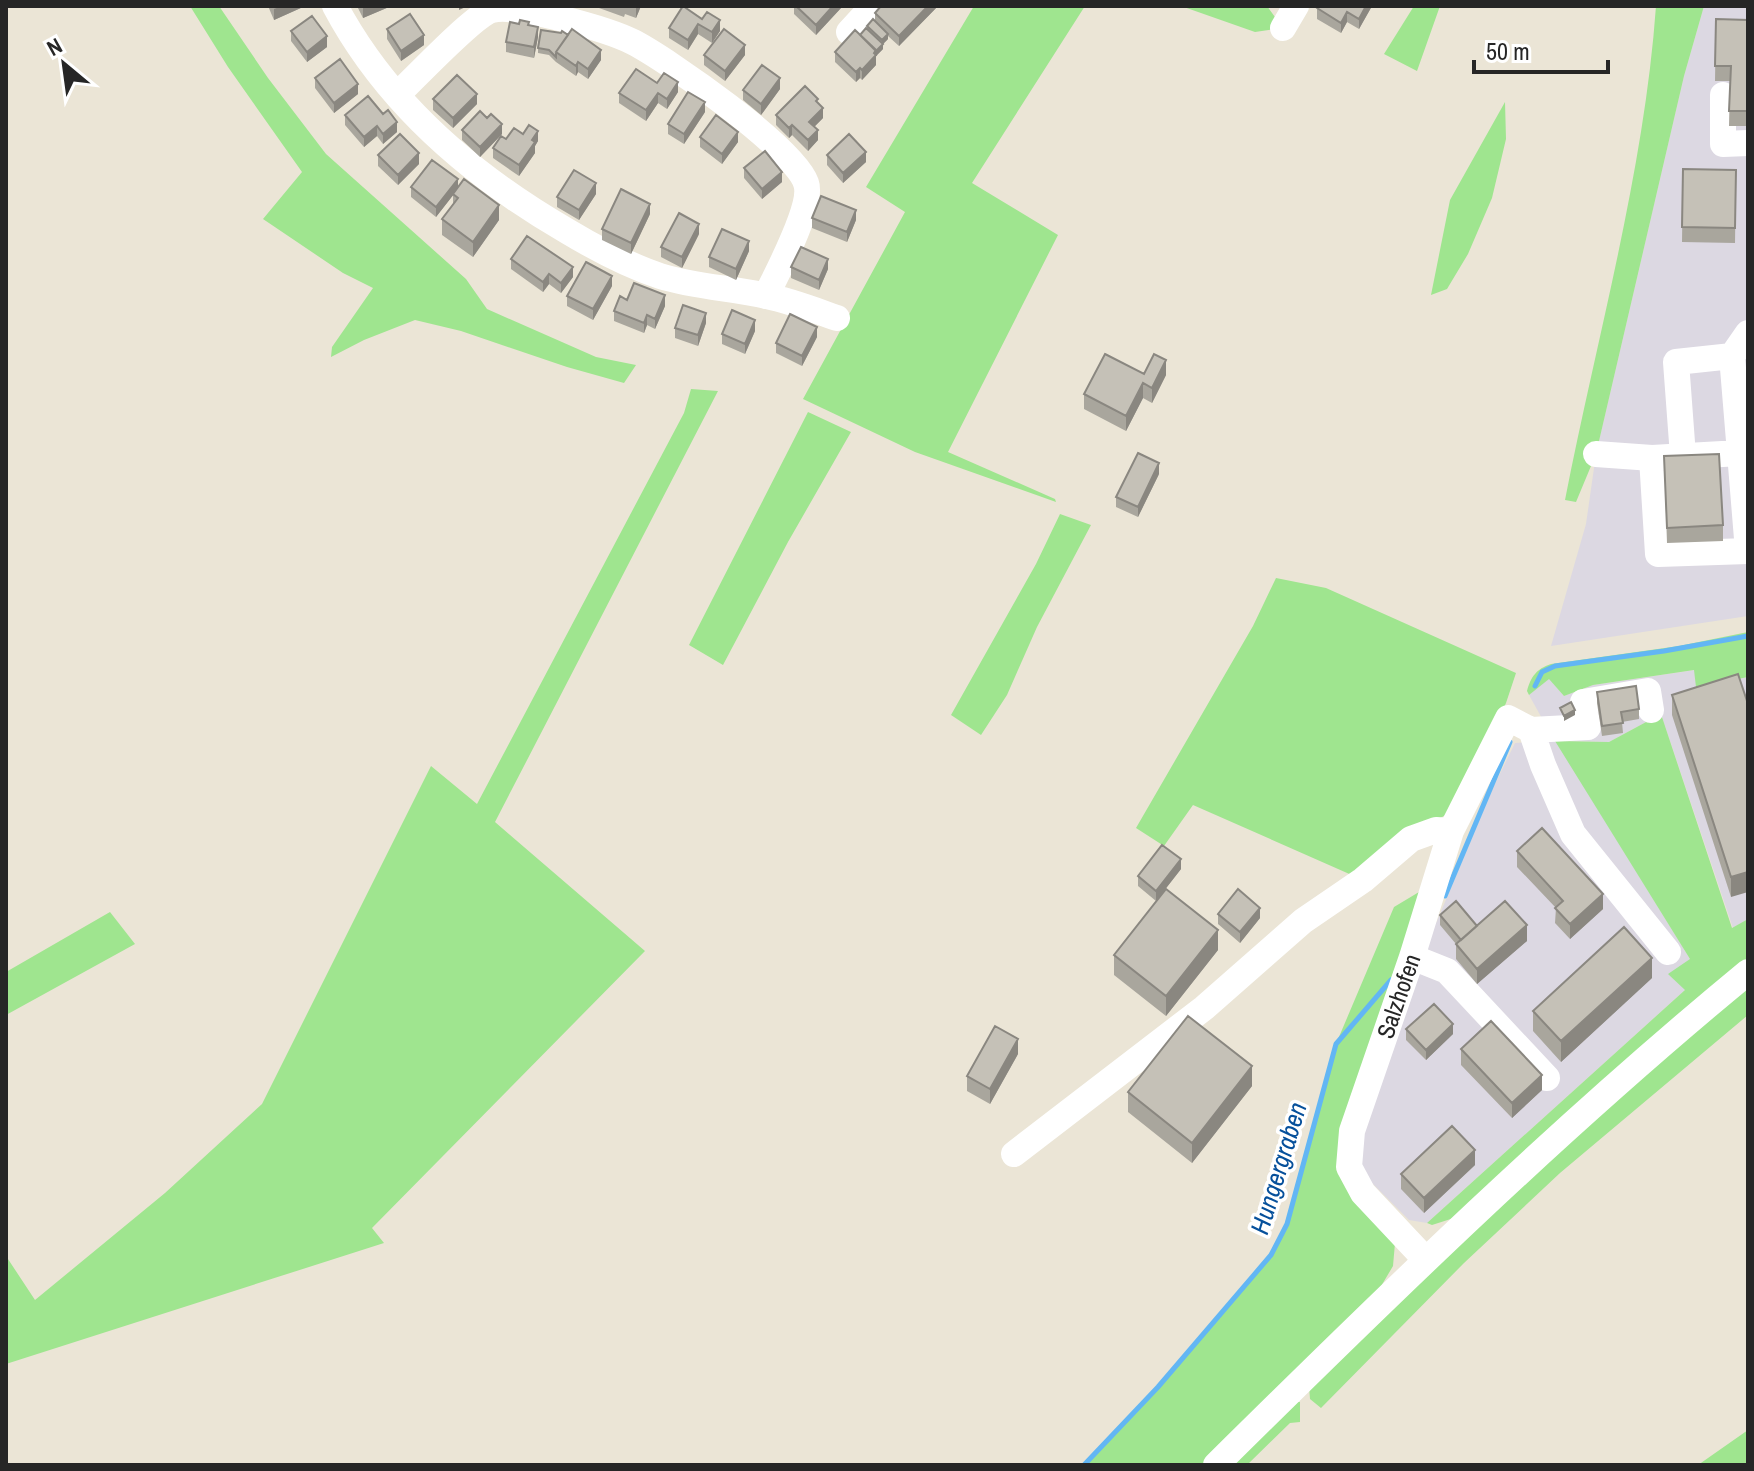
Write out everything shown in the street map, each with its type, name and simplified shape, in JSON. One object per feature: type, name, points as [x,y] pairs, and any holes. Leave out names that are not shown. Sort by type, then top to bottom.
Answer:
[{"type":"street","points":[[335,6],[353,40],[430,133],[521,205],[622,262],[693,285],[766,296],[837,318]]},
{"type":"street","points":[[849,32],[873,6]]},
{"type":"street","points":[[397,95],[466,29],[490,11],[510,9],[537,14],[578,23],[632,41],[721,100],[783,152],[806,183],[807,201],[797,230],[766,296]]},
{"type":"street","points":[[1723,95],[1723,144],[1748,143]]},
{"type":"street","points":[[1652,458],[1658,554],[1748,551],[1744,453],[1732,356],[1748,333]]},
{"type":"street","points":[[1683,456],[1676,362],[1732,356]]},
{"type":"street","points":[[1596,454],[1652,458],[1744,453]]},
{"type":"street","points":[[1651,710],[1648,691],[1583,702],[1588,727],[1531,730],[1573,834],[1668,952]]},
{"type":"street","name":"Salzhofen","points":[[1425,1259],[1363,1193],[1349,1167],[1352,1131],[1364,1112],[1451,831],[1508,718],[1531,730]]},
{"type":"street","points":[[1014,1154],[1204,1008],[1303,921],[1363,880],[1411,839],[1436,830],[1451,831]]},
{"type":"street","points":[[1412,957],[1447,971],[1547,1078]]},
{"type":"street","points":[[1216,1465],[1425,1259],[1585,1111],[1748,972]]},
{"type":"shaded area","points":[[1704,6],[1748,6],[1748,616],[1551,646],[1586,524],[1596,454],[1684,76]]},
{"type":"shaded area","points":[[1695,670],[1697,687],[1748,677],[1748,919],[1733,928],[1661,714],[1609,742],[1556,741],[1690,959],[1685,990],[1427,1223],[1409,1220],[1365,1176],[1352,1131],[1412,957],[1437,921],[1515,743],[1554,740],[1529,695],[1549,678],[1564,696],[1593,685]]},
{"type":"green space","points":[[190,6],[219,6],[268,78],[326,154],[466,279],[487,309],[596,357],[636,365],[624,383],[461,331],[415,320],[331,357],[332,347],[373,288],[343,273],[263,219],[302,172],[228,67]]},
{"type":"green space","points":[[974,6],[1085,6],[972,183],[1058,235],[948,452],[1056,502],[915,452],[803,399],[905,212],[866,187]]},
{"type":"green space","points":[[1181,6],[1267,6],[1283,28],[1255,32]]},
{"type":"green space","points":[[1414,6],[1440,6],[1417,71],[1384,54]]},
{"type":"green space","points":[[1656,6],[1704,6],[1684,76],[1596,454],[1576,502],[1565,500],[1630,192],[1650,68]]},
{"type":"green space","points":[[1505,102],[1506,139],[1492,198],[1468,254],[1447,289],[1431,295],[1450,200]]},
{"type":"green space","points":[[691,389],[718,391],[495,822],[645,951],[372,1228],[384,1243],[6,1364],[6,1256],[35,1300],[165,1193],[262,1104],[431,766],[477,804],[684,413]]},
{"type":"green space","points":[[808,412],[851,432],[723,665],[689,645]]},
{"type":"green space","points":[[1060,514],[1091,525],[1037,627],[1007,695],[981,735],[951,715],[1036,564]]},
{"type":"green space","points":[[1276,578],[1326,588],[1516,673],[1506,703],[1462,801],[1444,816],[1409,834],[1363,880],[1193,805],[1164,846],[1136,828],[1253,626]]},
{"type":"green space","points":[[1748,632],[1748,677],[1696,687],[1694,670],[1593,685],[1564,696],[1549,679],[1529,695],[1527,691],[1535,674],[1551,664],[1679,646]]},
{"type":"green space","points":[[1661,714],[1732,928],[1748,919],[1748,958],[1457,1217],[1432,1225],[1427,1223],[1685,990],[1668,974],[1690,959],[1555,741],[1609,742]]},
{"type":"green space","points":[[1424,889],[1341,1170],[1395,1243],[1393,1266],[1380,1288],[1202,1465],[1084,1465],[1158,1387],[1271,1255],[1287,1223],[1336,1044],[1394,907]]},
{"type":"green space","points":[[110,912],[135,944],[6,1015],[6,972]]},
{"type":"green space","points":[[1748,979],[1748,1015],[1560,1173],[1464,1263],[1321,1408],[1310,1399],[1309,1386],[1435,1261]]},
{"type":"green space","points":[[1293,1402],[1300,1402],[1300,1422],[1290,1423],[1247,1465],[1229,1465]]},
{"type":"green space","points":[[1748,1430],[1748,1465],[1698,1465]]},
{"type":"building","points":[[683,6],[702,19],[707,12],[720,20],[712,32],[698,24],[688,40],[669,28]]},
{"type":"building","points":[[796,6],[833,6],[816,25]]},
{"type":"building","points":[[881,6],[928,6],[899,36],[875,13]]},
{"type":"building","points":[[1318,6],[1366,6],[1359,19],[1347,12],[1341,23]]},
{"type":"building","points":[[410,14],[424,35],[401,51],[387,29]]},
{"type":"building","points":[[312,16],[327,36],[307,52],[291,31]]},
{"type":"building","points":[[873,19],[888,34],[882,40],[867,26]]},
{"type":"building","points":[[1716,19],[1748,20],[1748,111],[1729,111],[1731,66],[1715,66]]},
{"type":"building","points":[[520,20],[538,27],[534,47],[506,42],[510,22],[519,24]]},
{"type":"building","points":[[866,28],[883,44],[876,51],[860,35]]},
{"type":"building","points":[[572,29],[601,50],[588,69],[578,62],[576,66],[556,52]]},
{"type":"building","points":[[724,29],[745,45],[725,71],[704,55]]},
{"type":"building","points":[[541,30],[562,31],[568,35],[556,57],[549,50],[538,48]]},
{"type":"building","points":[[855,30],[876,50],[876,55],[856,72],[835,52]]},
{"type":"building","points":[[340,59],[358,84],[334,103],[315,78]]},
{"type":"building","points":[[762,65],[780,78],[761,104],[743,90]]},
{"type":"building","points":[[636,69],[657,83],[664,73],[678,82],[667,99],[658,93],[646,110],[619,93]]},
{"type":"building","points":[[457,75],[477,94],[453,118],[433,99]]},
{"type":"building","points":[[805,86],[823,108],[809,122],[818,130],[808,140],[776,115]]},
{"type":"building","points":[[688,92],[705,102],[684,134],[668,124]]},
{"type":"building","points":[[368,96],[383,114],[388,110],[397,122],[383,134],[377,126],[364,137],[345,115]]},
{"type":"building","points":[[480,111],[487,118],[491,114],[502,124],[480,147],[462,130]]},
{"type":"building","points":[[716,115],[738,132],[722,154],[700,137]]},
{"type":"building","points":[[529,125],[538,131],[532,140],[535,142],[519,165],[493,148],[501,136],[506,139],[514,128],[523,134]]},
{"type":"building","points":[[400,134],[419,153],[398,175],[378,155]]},
{"type":"building","points":[[849,134],[866,152],[843,173],[827,155]]},
{"type":"building","points":[[765,151],[782,172],[762,189],[744,168]]},
{"type":"building","points":[[432,160],[458,179],[436,207],[411,187]]},
{"type":"building","points":[[1683,169],[1736,170],[1735,228],[1682,227]]},
{"type":"building","points":[[574,170],[596,183],[579,210],[557,197]]},
{"type":"building","points":[[464,179],[499,205],[473,242],[442,219],[458,198],[453,194]]},
{"type":"building","points":[[621,189],[650,204],[631,243],[602,229]]},
{"type":"building","points":[[821,196],[856,210],[847,232],[812,218]]},
{"type":"building","points":[[679,213],[699,224],[682,257],[661,247]]},
{"type":"building","points":[[722,229],[749,241],[736,269],[709,257]]},
{"type":"building","points":[[527,236],[573,267],[561,283],[549,274],[543,282],[511,259]]},
{"type":"building","points":[[801,247],[828,259],[819,280],[791,267]]},
{"type":"building","points":[[586,262],[612,276],[593,309],[567,296]]},
{"type":"building","points":[[634,283],[665,295],[655,319],[647,315],[644,323],[614,311],[620,296],[627,300]]},
{"type":"building","points":[[683,305],[706,313],[698,335],[675,328]]},
{"type":"building","points":[[732,310],[755,320],[745,344],[722,334]]},
{"type":"building","points":[[790,314],[817,327],[802,356],[776,343]]},
{"type":"building","points":[[1105,354],[1144,374],[1154,354],[1166,360],[1152,388],[1143,383],[1126,416],[1084,394]]},
{"type":"building","points":[[1138,453],[1159,463],[1138,507],[1116,497]]},
{"type":"building","points":[[1719,454],[1723,525],[1667,528],[1664,456]]},
{"type":"building","points":[[1738,674],[1748,704],[1748,872],[1731,877],[1672,695]]},
{"type":"building","points":[[1636,686],[1639,709],[1621,712],[1623,723],[1602,726],[1597,692]]},
{"type":"building","points":[[1571,702],[1575,710],[1564,716],[1560,708]]},
{"type":"building","points":[[1542,828],[1603,894],[1570,924],[1555,908],[1563,901],[1517,851]]},
{"type":"building","points":[[1162,845],[1181,859],[1156,891],[1138,876]]},
{"type":"building","points":[[1166,889],[1218,930],[1166,996],[1114,955]]},
{"type":"building","points":[[1238,889],[1260,908],[1240,932],[1218,914]]},
{"type":"building","points":[[1456,901],[1477,926],[1461,940],[1440,915]]},
{"type":"building","points":[[1505,901],[1527,925],[1477,969],[1456,944]]},
{"type":"building","points":[[1624,927],[1652,958],[1561,1041],[1533,1011]]},
{"type":"building","points":[[1434,1004],[1453,1024],[1426,1050],[1406,1029]]},
{"type":"building","points":[[1188,1016],[1252,1066],[1192,1143],[1128,1092]]},
{"type":"building","points":[[1491,1021],[1542,1075],[1512,1103],[1461,1049]]},
{"type":"building","points":[[995,1026],[1018,1039],[990,1089],[967,1076]]},
{"type":"building","points":[[1452,1126],[1475,1150],[1424,1198],[1401,1174]]},
{"type":"waterway","name":"Hungergraben","points":[[1535,686],[1542,672],[1555,666],[1748,636]]},
{"type":"waterway","name":"Hungergraben","points":[[1445,896],[1510,742]]},
{"type":"waterway","name":"Hungergraben","points":[[1084,1465],[1158,1387],[1271,1255],[1287,1224],[1336,1044],[1391,980]]}]
